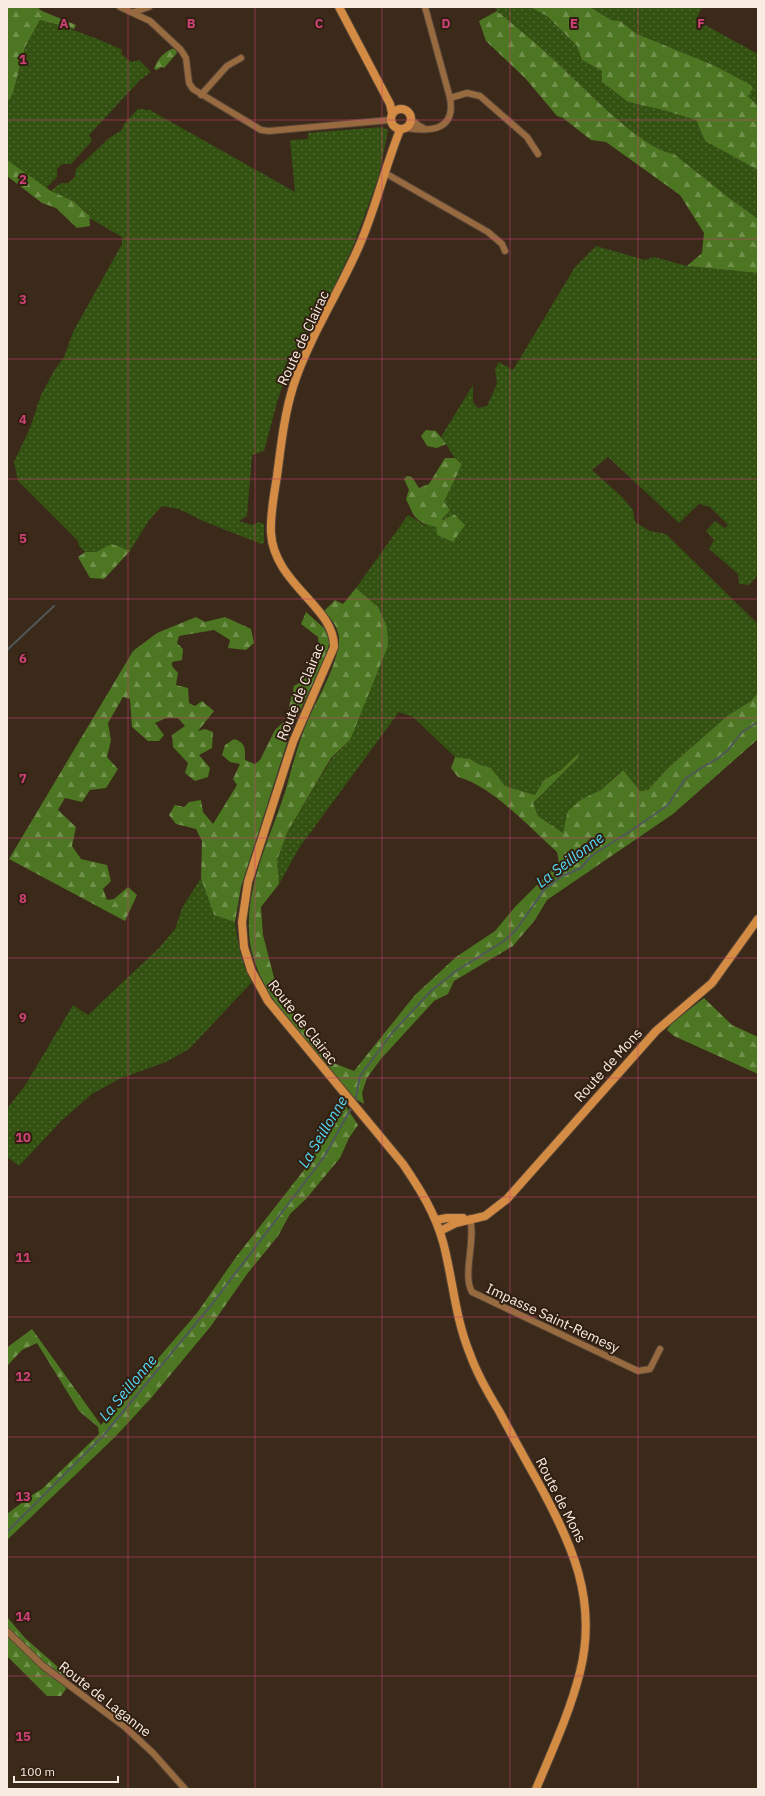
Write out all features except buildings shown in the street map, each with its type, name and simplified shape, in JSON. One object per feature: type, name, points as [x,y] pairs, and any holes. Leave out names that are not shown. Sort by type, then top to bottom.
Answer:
[{"type":"street","points":[[120,7],[134,12],[150,21],[184,54],[189,83],[193,89],[264,131],[409,112],[412,119],[418,125],[431,130]]},
{"type":"street","points":[[134,12],[149,7],[148,12],[150,21]]},
{"type":"street","points":[[339,7],[390,104],[394,114],[393,126],[403,129],[431,130],[440,127],[448,120],[452,109],[425,7]]},
{"type":"street","points":[[201,95],[227,66],[241,58]]},
{"type":"street","points":[[450,98],[467,93],[480,96],[527,137],[538,154]]},
{"type":"street","name":"Route de Clairac","points":[[362,1116],[277,1014],[256,983],[244,947],[242,922],[248,882],[293,742],[334,647],[334,639],[328,624],[284,571],[277,559],[272,543],[272,517],[285,420],[294,385],[353,261],[385,173],[403,129],[412,119]]},
{"type":"street","points":[[385,173],[488,232],[502,244],[505,251]]},
{"type":"street","name":"Route de Mons","points":[[436,1220],[485,1216],[508,1199],[656,1031],[712,983],[758,919]]},
{"type":"street","name":"Route de Mons","points":[[362,1116],[423,1193],[436,1220],[440,1231],[459,1320],[470,1356],[485,1388],[563,1528],[577,1563],[584,1596],[585,1634],[580,1672],[571,1703],[536,1789]]},
{"type":"street","name":"Route de Mons","points":[[440,1231],[470,1218]]},
{"type":"street","name":"Impasse Saint-Remesy","points":[[470,1218],[472,1237],[468,1280],[472,1292],[638,1371],[650,1369],[660,1349]]},
{"type":"street","name":"Route de Laganne","points":[[7,1631],[42,1666],[131,1732],[153,1753],[185,1789]]},
{"type":"green space","points":[[7,7],[37,7],[42,11],[76,25],[74,29],[40,20],[25,47],[13,93],[7,103]]},
{"type":"green space","points":[[494,7],[530,7],[547,16],[577,46],[582,60],[602,71],[602,82],[628,102],[663,110],[696,120],[705,141],[758,170],[758,219],[674,154],[660,149],[628,128]]},
{"type":"green space","points":[[530,7],[590,7],[611,20],[620,21],[637,34],[713,65],[749,84],[753,88],[748,96],[758,106],[758,170],[705,141],[696,120],[663,110],[628,102],[602,82],[602,71],[582,60],[577,46],[547,16]]},
{"type":"green space","points":[[590,7],[702,7],[696,20],[758,54],[758,106],[713,65],[637,34],[620,21],[611,20]]},
{"type":"green space","points":[[497,11],[546,53],[628,128],[660,149],[674,154],[758,219],[758,273],[687,266],[702,253],[704,233],[680,195],[606,142],[591,140],[563,118],[557,116],[525,78],[486,41],[479,21]]},
{"type":"green space","points":[[40,20],[82,33],[112,45],[122,50],[121,54],[131,62],[139,60],[151,72],[140,80],[89,135],[92,141],[71,164],[62,164],[57,169],[57,177],[46,188],[7,160],[7,103],[13,93],[25,47]]},
{"type":"green space","points":[[175,48],[177,53],[164,68],[161,67],[157,70],[154,69],[162,56],[171,49]]},
{"type":"green space","points":[[138,109],[150,110],[295,192],[290,140],[308,139],[308,133],[382,127],[388,130],[379,176],[352,249],[331,293],[289,366],[278,399],[264,451],[252,455],[247,516],[239,521],[252,525],[259,522],[264,524],[264,543],[261,544],[203,521],[179,509],[162,506],[149,520],[130,551],[112,545],[96,552],[85,552],[79,546],[78,541],[18,481],[14,462],[30,428],[41,395],[54,371],[64,357],[73,332],[122,244],[122,237],[89,218],[89,214],[73,201],[51,191],[61,183],[68,183],[75,177],[76,169],[109,138],[122,130],[124,124]]},
{"type":"green space","points":[[7,160],[51,191],[73,201],[89,215],[90,226],[77,228],[56,208],[42,203],[7,176]]},
{"type":"green space","points":[[596,246],[645,260],[654,257],[687,266],[758,273],[758,575],[749,585],[739,584],[738,574],[709,549],[714,540],[706,531],[715,521],[725,528],[728,525],[710,507],[699,504],[679,523],[608,457],[592,470],[621,496],[633,510],[635,522],[650,531],[666,534],[758,624],[758,693],[751,701],[727,716],[668,768],[648,790],[640,791],[622,770],[601,790],[583,799],[563,833],[538,816],[533,803],[579,757],[578,755],[561,770],[544,780],[535,795],[505,786],[491,768],[478,764],[470,759],[455,757],[413,717],[399,712],[299,848],[279,884],[277,860],[288,831],[332,758],[350,740],[378,607],[356,588],[408,515],[423,524],[436,527],[444,520],[442,518],[444,502],[462,464],[455,458],[441,437],[473,385],[473,402],[478,408],[487,406],[497,384],[495,369],[499,362],[513,370],[575,267]]},
{"type":"green space","points":[[426,430],[436,431],[446,444],[437,448],[427,446],[421,436]]},
{"type":"green space","points":[[445,458],[455,458],[462,464],[444,502],[450,510],[442,519],[444,520],[454,514],[465,525],[453,542],[437,535],[436,527],[424,523],[416,518],[406,499],[409,490],[404,479],[407,476],[412,477],[419,488],[429,484]]},
{"type":"green space","points":[[112,544],[130,551],[104,579],[90,578],[78,557],[85,552],[96,552]]},
{"type":"green space","points":[[356,588],[378,607],[387,627],[388,646],[350,740],[331,758],[288,831],[277,860],[279,884],[261,907],[263,935],[278,993],[313,1039],[324,1044],[336,1064],[354,1071],[415,995],[456,957],[495,931],[515,907],[559,863],[557,852],[510,809],[484,789],[458,777],[451,768],[455,757],[470,759],[478,764],[491,768],[505,786],[535,795],[544,780],[561,770],[578,754],[579,757],[533,803],[538,816],[563,833],[568,811],[582,799],[601,790],[623,770],[640,791],[648,790],[668,768],[727,716],[751,701],[758,693],[758,739],[673,814],[547,900],[535,920],[513,946],[454,981],[448,994],[434,1001],[380,1060],[367,1078],[362,1093],[364,1104],[352,1097],[307,1045],[277,1005],[265,985],[256,964],[250,943],[249,923],[250,904],[254,885],[265,847],[285,792],[301,738],[331,671],[338,651],[339,637],[337,629],[333,621],[324,611],[335,600],[343,604]]},
{"type":"green space","points":[[306,612],[325,629],[330,639],[327,653],[291,730],[241,887],[235,922],[214,915],[201,878],[202,841],[196,829],[176,824],[169,815],[175,805],[184,807],[189,802],[201,800],[203,812],[213,824],[237,785],[233,779],[240,764],[230,762],[222,755],[225,745],[234,739],[243,744],[245,760],[255,764],[260,760],[275,730],[286,720],[294,686],[305,678],[314,665],[319,644],[318,637],[301,624]]},
{"type":"green space","points":[[196,617],[205,622],[225,617],[251,629],[254,643],[246,650],[228,648],[230,640],[214,630],[179,636],[177,643],[183,649],[182,660],[172,662],[172,666],[178,673],[176,685],[188,688],[189,703],[195,706],[202,701],[214,711],[198,731],[205,729],[213,732],[212,748],[199,755],[210,768],[208,777],[195,781],[185,773],[188,763],[173,747],[172,735],[185,726],[178,718],[166,718],[155,723],[164,735],[159,741],[148,741],[132,727],[130,699],[123,697],[108,723],[111,740],[107,757],[118,769],[106,788],[90,790],[82,802],[65,798],[58,810],[76,827],[72,846],[81,859],[107,865],[111,881],[103,889],[107,900],[114,899],[128,887],[137,895],[125,921],[9,859],[133,651],[157,633]]},
{"type":"green space","points":[[201,878],[214,915],[235,922],[239,946],[248,975],[252,982],[189,1049],[166,1062],[119,1079],[92,1094],[61,1121],[19,1166],[7,1157],[7,1109],[26,1084],[73,1005],[88,1015],[159,948],[175,929],[182,908]]},
{"type":"green space","points":[[704,998],[732,1025],[758,1037],[758,1074],[674,1036],[667,1030],[672,1023]]},
{"type":"green space","points":[[345,1105],[358,1125],[349,1138],[340,1158],[306,1199],[290,1214],[278,1236],[247,1274],[211,1326],[152,1397],[115,1437],[7,1540],[7,1514],[42,1489],[99,1434],[98,1427],[79,1411],[37,1343],[22,1350],[7,1366],[7,1349],[9,1346],[32,1329],[101,1425],[197,1313],[236,1257],[304,1170],[331,1129],[338,1109]]},
{"type":"green space","points":[[7,1617],[25,1638],[67,1675],[66,1689],[61,1696],[47,1696],[7,1656]]},
{"type":"waterway","points":[[7,650],[54,606]]},
{"type":"waterway","name":"La Seillonne","points":[[355,1102],[360,1076],[392,1033],[432,990],[456,971],[504,941],[516,930],[544,890],[562,876],[581,868],[591,856],[668,805],[685,779],[717,759],[728,750],[742,732],[758,722]]},
{"type":"waterway","name":"La Seillonne","points":[[7,1532],[103,1436],[212,1304],[324,1157],[353,1105]]}]
